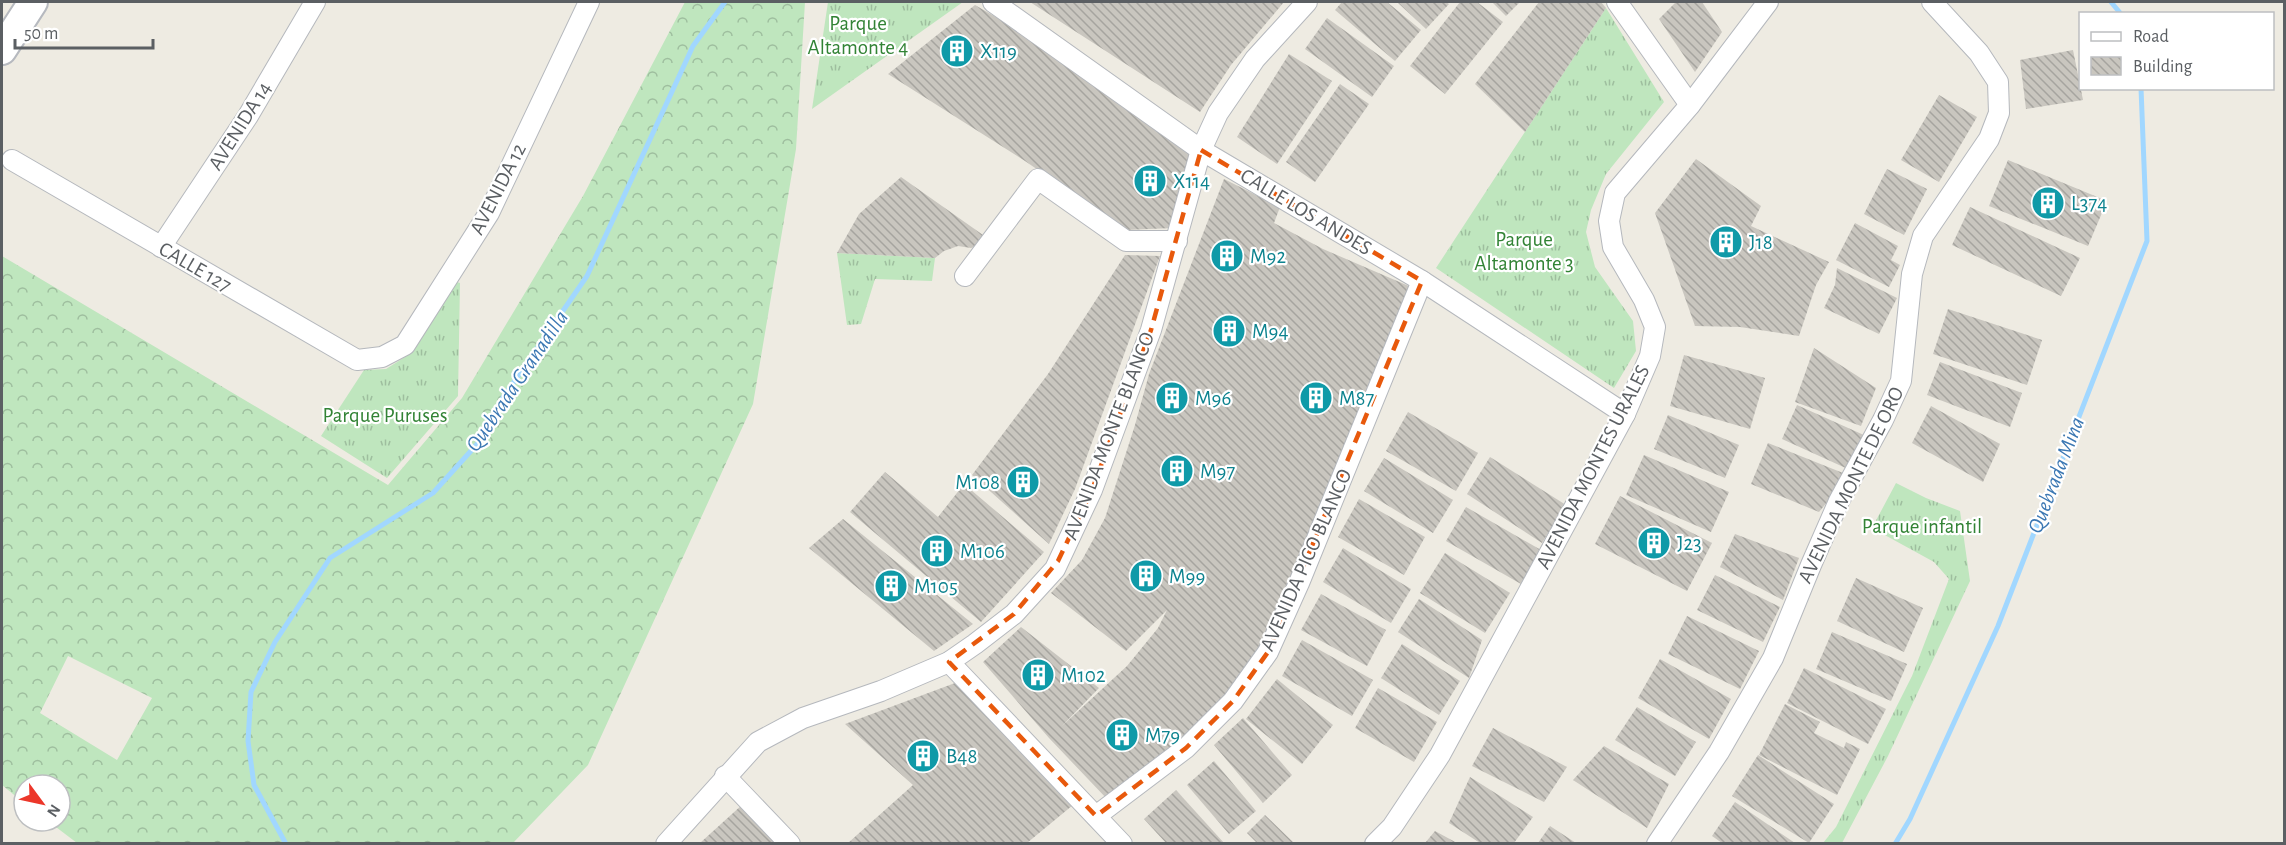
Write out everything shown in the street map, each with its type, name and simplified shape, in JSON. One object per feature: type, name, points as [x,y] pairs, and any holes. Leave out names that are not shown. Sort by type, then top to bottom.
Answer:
[{"type":"main road","points":[[2,50],[32,2]]},
{"type":"street","name":"AVENIDA 14","points":[[161,247],[248,116],[315,2]]},
{"type":"street","name":"AVENIDA 12","points":[[382,357],[405,345],[489,213],[589,2]]},
{"type":"street","name":"CALLE LOS ANDES","points":[[993,2],[1201,150],[1422,281],[1625,414]]},
{"type":"street","name":"AVENIDA MONTE BLANCO","points":[[666,843],[758,742],[803,718],[881,691],[949,662],[1014,614],[1054,569],[1092,490],[1151,330],[1201,150],[1218,113],[1255,59],[1307,2]]},
{"type":"street","points":[[1617,2],[1690,105]]},
{"type":"street","name":"AVENIDA MONTES URALES","points":[[1375,843],[1392,826],[1440,755],[1625,414],[1650,356],[1655,327],[1644,300],[1612,247],[1609,221],[1615,193],[1690,105],[1768,2]]},
{"type":"street","name":"AVENIDA MONTE DE ORO","points":[[1657,843],[1719,752],[1773,658],[1810,565],[1839,501],[1883,420],[1901,381],[1912,274],[1923,236],[1989,139],[1999,113],[1998,82],[1979,53],[1932,2]]},
{"type":"street","name":"CALLE 127","points":[[12,160],[357,360],[382,357]]},
{"type":"street","points":[[965,276],[1038,179],[1126,241],[1177,241]]},
{"type":"street","name":"AVENIDA PICO BLANCO","points":[[1096,816],[1186,748],[1233,701],[1268,652],[1299,583],[1422,281]]},
{"type":"street","points":[[949,662],[1122,843]]},
{"type":"street","points":[[725,776],[790,843]]},
{"type":"highlighted area","points":[[1201,150],[1422,281],[1268,652],[1233,701],[1186,748],[1096,816],[949,662],[1014,614],[1058,561],[1092,490],[1151,330]]},
{"type":"green space","points":[[685,2],[805,2],[796,149],[753,404],[588,765],[512,844],[77,843],[64,833],[72,833],[72,773],[12,773],[12,793],[2,785],[2,256],[388,485],[462,398],[583,196]],"holes":[[[68,656],[152,698],[117,760],[40,713]]]},
{"type":"green space","name":"Parque Altamonte 4","points":[[828,2],[963,2],[812,109]]},
{"type":"green space","name":"Parque Altamonte 3","points":[[1606,8],[1664,102],[1606,174],[1591,210],[1586,232],[1595,267],[1633,321],[1636,351],[1614,388],[1436,268]]},
{"type":"green space","points":[[837,253],[935,258],[932,281],[875,279],[861,324],[847,325]]},
{"type":"green space","name":"Parque Puruses","points":[[454,281],[460,283],[458,396],[387,478],[321,436],[364,370],[386,369],[405,357]]},
{"type":"green space","name":"Parque infantil","points":[[1896,483],[1960,511],[1970,581],[1888,756],[1842,843],[1823,843],[1836,827],[1912,676],[1949,579],[1934,562],[1872,528]]},
{"type":"building","points":[[1030,2],[1284,2],[1231,65],[1200,112]]},
{"type":"building","points":[[1342,2],[1387,2],[1421,30],[1395,61],[1335,10]]},
{"type":"building","points":[[1397,2],[1446,2],[1449,4],[1426,29]]},
{"type":"building","points":[[1460,2],[1477,2],[1503,22],[1445,94],[1410,66]]},
{"type":"building","points":[[1492,2],[1520,2],[1506,16]]},
{"type":"building","points":[[1539,2],[1601,2],[1606,8],[1525,132],[1475,84]]},
{"type":"building","points":[[1676,2],[1702,2],[1722,32],[1695,72],[1659,19]]},
{"type":"building","points":[[975,5],[1013,27],[1192,152],[1173,228],[1125,230],[1025,161],[888,74]]},
{"type":"building","points":[[1327,18],[1394,66],[1372,97],[1305,49]]},
{"type":"building","points":[[2073,50],[2079,90],[2081,90],[2083,100],[2026,109],[2020,60]]},
{"type":"building","points":[[1289,54],[1332,81],[1277,164],[1237,137]]},
{"type":"building","points":[[1340,84],[1369,104],[1315,182],[1286,162]]},
{"type":"building","points":[[1939,95],[1977,117],[1939,182],[1901,160]]},
{"type":"building","name":"J18","points":[[1696,159],[1761,206],[1751,226],[1829,262],[1816,285],[1799,336],[1740,327],[1695,326],[1655,213]]},
{"type":"building","name":"L374","points":[[2008,160],[2107,201],[2088,246],[1989,206]]},
{"type":"building","points":[[1887,169],[1927,189],[1904,235],[1864,214]]},
{"type":"building","points":[[901,177],[988,237],[981,245],[971,248],[958,246],[944,251],[935,258],[837,253],[859,214]]},
{"type":"building","points":[[1224,179],[1280,207],[1274,223],[1323,249],[1411,287],[1263,647],[1234,691],[1195,731],[1108,800],[1049,738],[983,662],[1021,627],[1099,688],[1062,726],[1127,666],[1158,628],[1167,610],[1126,651],[1051,593],[1082,560],[1105,518],[1149,374]]},
{"type":"building","points":[[1970,207],[2080,258],[2061,296],[1952,245]]},
{"type":"building","points":[[1855,223],[1898,246],[1891,260],[1900,265],[1889,287],[1836,260]]},
{"type":"building","points":[[1125,255],[1160,256],[1075,489],[1049,544],[972,475],[1048,374]]},
{"type":"building","points":[[1837,268],[1897,298],[1879,334],[1824,308],[1835,285]]},
{"type":"building","points":[[1948,309],[2042,340],[2027,385],[1933,354]]},
{"type":"building","points":[[1814,348],[1876,388],[1861,426],[1795,402]]},
{"type":"building","points":[[1684,355],[1765,378],[1750,429],[1670,406]]},
{"type":"building","points":[[1940,362],[2022,393],[2010,427],[1927,395]]},
{"type":"building","points":[[1797,405],[1866,436],[1850,470],[1782,439]]},
{"type":"building","points":[[1931,406],[2000,444],[1983,482],[1912,443]]},
{"type":"building","points":[[1408,412],[1478,453],[1456,491],[1386,451]]},
{"type":"building","points":[[1668,415],[1739,445],[1725,478],[1654,449]]},
{"type":"building","points":[[1768,443],[1843,473],[1833,495],[1819,512],[1751,484]]},
{"type":"building","points":[[1644,455],[1729,492],[1711,532],[1626,495]]},
{"type":"building","points":[[1490,457],[1566,505],[1542,543],[1467,494]]},
{"type":"building","points":[[1384,458],[1453,500],[1433,533],[1364,491]]},
{"type":"building","name":"M106","points":[[885,472],[938,517],[964,484],[1044,552],[981,622],[850,512]]},
{"type":"building","name":"J23","points":[[1620,496],[1712,543],[1687,591],[1595,544]]},
{"type":"building","points":[[1359,499],[1425,537],[1404,575],[1338,537]]},
{"type":"building","points":[[1466,507],[1541,550],[1521,584],[1446,541]]},
{"type":"building","name":"M105","points":[[843,519],[973,624],[934,651],[809,548]]},
{"type":"building","points":[[1735,534],[1799,558],[1783,600],[1720,567]]},
{"type":"building","points":[[1343,548],[1411,589],[1391,623],[1323,582]]},
{"type":"building","points":[[1445,553],[1510,593],[1485,633],[1420,593]]},
{"type":"building","points":[[1715,575],[1780,607],[1763,642],[1697,610]]},
{"type":"building","points":[[1856,578],[1923,608],[1904,652],[1837,621]]},
{"type":"building","points":[[1321,594],[1386,630],[1367,666],[1301,630]]},
{"type":"building","points":[[1419,599],[1482,640],[1469,678],[1398,632]]},
{"type":"building","points":[[1687,616],[1759,651],[1740,689],[1668,654]]},
{"type":"building","points":[[1832,632],[1907,664],[1891,701],[1816,669]]},
{"type":"building","points":[[1302,640],[1373,680],[1352,716],[1282,676]]},
{"type":"building","points":[[1402,644],[1460,681],[1439,715],[1381,678]]},
{"type":"building","points":[[1660,659],[1731,699],[1709,739],[1638,698]]},
{"type":"building","points":[[1804,668],[1886,709],[1868,744],[1787,703]]},
{"type":"building","points":[[1277,679],[1333,725],[1302,764],[1246,719]]},
{"type":"building","points":[[955,683],[1073,805],[1027,843],[848,843],[913,785],[845,724]]},
{"type":"building","points":[[1378,688],[1437,722],[1414,762],[1355,728]]},
{"type":"building","points":[[1785,704],[1820,722],[1814,733],[1844,748],[1846,742],[1860,749],[1837,795],[1759,755]]},
{"type":"building","points":[[1637,707],[1696,742],[1675,776],[1615,740]]},
{"type":"building","points":[[1243,718],[1292,775],[1263,803],[1214,745]]},
{"type":"building","points":[[1493,728],[1567,767],[1544,802],[1472,766]]},
{"type":"building","points":[[1604,746],[1669,784],[1647,828],[1573,780]]},
{"type":"building","points":[[1758,755],[1834,804],[1809,843],[1732,796]]},
{"type":"building","points":[[1214,761],[1256,811],[1229,834],[1187,785]]},
{"type":"building","points":[[1470,777],[1533,817],[1514,843],[1480,843],[1449,823]]},
{"type":"building","points":[[1176,790],[1224,843],[1166,843],[1144,819]]},
{"type":"building","points":[[1735,802],[1795,843],[1722,843],[1712,836]]},
{"type":"building","points":[[743,804],[783,843],[700,843]]},
{"type":"building","points":[[1265,815],[1294,843],[1257,843],[1247,833]]},
{"type":"building","points":[[1550,826],[1576,843],[1538,843]]},
{"type":"building","points":[[1435,831],[1457,843],[1425,843]]},
{"type":"waterway","name":"Quebrada Granadilla","points":[[286,844],[254,785],[248,741],[251,692],[275,642],[330,558],[433,493],[479,442],[502,399],[587,276],[693,46],[725,2]]},
{"type":"waterway","name":"Quebrada Mina","points":[[2111,2],[2119,12]]},
{"type":"waterway","name":"Quebrada Mina","points":[[1895,844],[1910,819],[1998,626],[2147,241],[2141,90]]},
{"type":"place","name":"X119","points":[[957,51]]},
{"type":"place","name":"X114","points":[[1150,181]]},
{"type":"place","name":"L374","points":[[2048,203]]},
{"type":"place","name":"J18","points":[[1726,242]]},
{"type":"place","name":"M92","points":[[1227,256]]},
{"type":"place","name":"M94","points":[[1229,331]]},
{"type":"place","name":"M96","points":[[1172,398]]},
{"type":"place","name":"M87","points":[[1316,398]]},
{"type":"place","name":"M97","points":[[1177,471]]},
{"type":"place","name":"M108","points":[[1023,482]]},
{"type":"place","name":"J23","points":[[1654,543]]},
{"type":"place","name":"M106","points":[[937,551]]},
{"type":"place","name":"M99","points":[[1146,576]]},
{"type":"place","name":"M105","points":[[891,586]]},
{"type":"place","name":"M102","points":[[1038,675]]},
{"type":"place","name":"M79","points":[[1122,735]]},
{"type":"place","name":"B48","points":[[923,756]]}]
